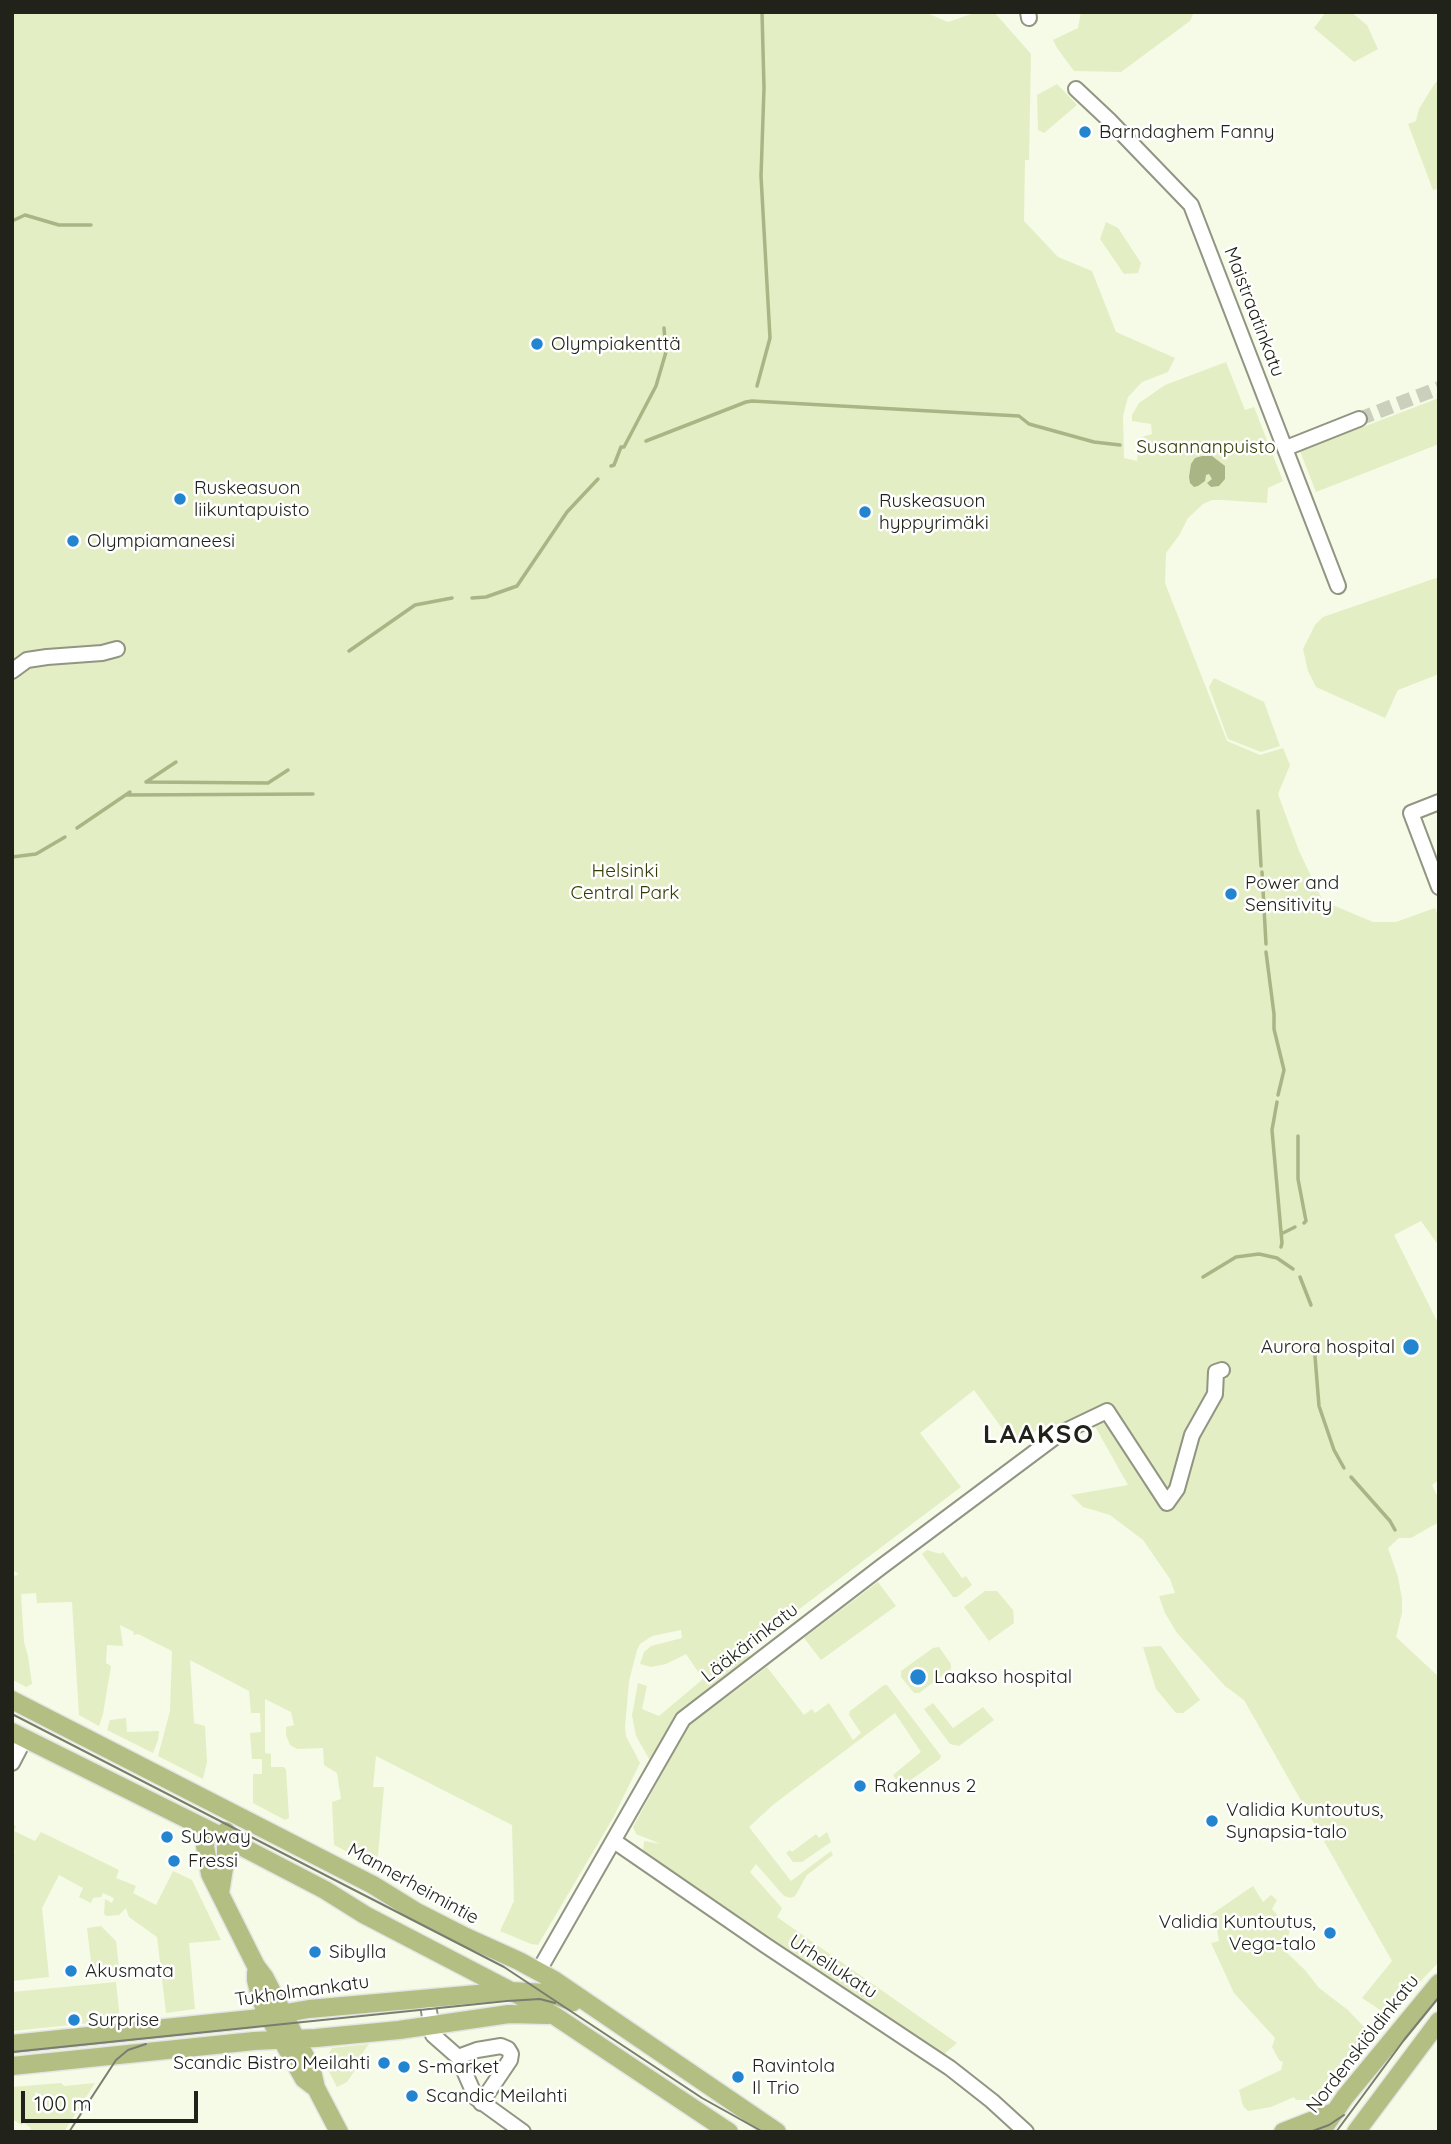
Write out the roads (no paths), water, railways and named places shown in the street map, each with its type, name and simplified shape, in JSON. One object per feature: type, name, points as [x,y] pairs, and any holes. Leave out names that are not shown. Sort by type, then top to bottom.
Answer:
[{"type":"main road","name":"Mannerheimintie","points":[[12,1700],[373,1885],[415,1911],[538,1972],[778,2132]]},
{"type":"main road","points":[[19,1735],[227,1839],[511,1991],[555,2016],[729,2132]]},
{"type":"main road","points":[[217,1805],[224,1818],[227,1839],[220,1894]]},
{"type":"main road","points":[[206,1829],[210,1874],[256,1966],[256,1980],[288,2038],[304,2079],[316,2088],[339,2132]]},
{"type":"main road","name":"Nordenskiöldinkatu","points":[[1321,2132],[1334,2112],[1439,1983]]},
{"type":"main road","name":"Tukholmankatu","points":[[12,2044],[276,2015],[302,2009],[511,1991],[559,1995],[596,2010]]},
{"type":"main road","points":[[12,2066],[430,2026],[509,2014],[555,2016]]},
{"type":"main road","points":[[1355,2129],[1439,2021]]},
{"type":"main road","points":[[1283,2132],[1334,2112]]},
{"type":"street","name":"Maistraatinkatu","points":[[1076,89],[1191,205],[1338,586]]},
{"type":"street","points":[[1286,448],[1359,419]]},
{"type":"street","points":[[12,671],[27,660],[102,653],[117,649]]},
{"type":"street","points":[[1439,802],[1411,813],[1439,887]]},
{"type":"street","name":"Lääkärinkatu","points":[[538,1972],[684,1719],[888,1561],[1059,1434],[1107,1411],[1167,1503],[1177,1489],[1192,1435],[1214,1394],[1216,1372],[1222,1370]]},
{"type":"street","points":[[12,1763],[19,1735]]},
{"type":"street","name":"Urheilukatu","points":[[611,1846],[950,2068],[1026,2132]]},
{"type":"street","points":[[427,1999],[433,2035],[458,2057],[476,2098],[523,2132]]},
{"type":"street","points":[[458,2057],[500,2046],[505,2047],[511,2054],[507,2065],[481,2103]]},
{"type":"waterway","points":[[757,386],[770,338],[761,176],[764,88],[762,12]]},
{"type":"waterway","points":[[12,221],[25,215],[59,225],[91,225]]},
{"type":"waterway","points":[[611,466],[614,465],[621,447],[624,447],[656,386],[666,352],[664,328]]},
{"type":"waterway","points":[[646,441],[752,401],[1019,416],[1029,424],[1094,442],[1120,445]]},
{"type":"waterway","points":[[472,598],[486,597],[517,586],[567,512],[598,479]]},
{"type":"waterway","points":[[349,651],[415,605],[452,598]]},
{"type":"waterway","points":[[146,782],[176,762]]},
{"type":"waterway","points":[[146,782],[268,783],[288,770]]},
{"type":"waterway","points":[[77,828],[130,792]]},
{"type":"waterway","points":[[126,795],[313,794]]},
{"type":"waterway","points":[[1258,811],[1261,866]]},
{"type":"waterway","points":[[12,857],[36,854],[65,837]]},
{"type":"waterway","points":[[1262,872],[1266,944]]},
{"type":"waterway","points":[[1266,952],[1274,1029],[1284,1070],[1278,1095]]},
{"type":"waterway","points":[[1277,1102],[1272,1130],[1281,1247]]},
{"type":"waterway","points":[[1298,1136],[1298,1179],[1306,1221],[1304,1223]]},
{"type":"waterway","points":[[1281,1234],[1295,1227]]},
{"type":"waterway","points":[[1203,1277],[1236,1257],[1259,1254],[1277,1258],[1293,1269]]},
{"type":"waterway","points":[[1300,1277],[1311,1305]]},
{"type":"waterway","points":[[1314,1344],[1319,1406],[1334,1450],[1344,1468]]},
{"type":"waterway","points":[[1351,1477],[1395,1530]]},
{"type":"tunnel","points":[[1359,419],[1439,388]]},
{"type":"tram line","points":[[12,1714],[504,1967],[702,2098],[763,2132]]},
{"type":"tram line","points":[[1336,2132],[1439,1997]]},
{"type":"tram line","points":[[12,2052],[507,2001],[540,1999],[555,2003]]},
{"type":"tram line","points":[[69,2132],[116,2060],[128,2050],[146,2044]]},
{"type":"tram line","points":[[1310,2132],[1329,2125],[1344,2115]]},
{"type":"place","name":"Barndaghem Fanny","points":[[1085,132]]},
{"type":"place","name":"Olympiakenttä","points":[[537,344]]},
{"type":"place","name":"Ruskeasuon liikuntapuisto","points":[[180,499]]},
{"type":"place","name":"Ruskeasuon hyppyrimäki","points":[[865,512]]},
{"type":"place","name":"Olympiamaneesi","points":[[73,541]]},
{"type":"place","name":"Power and Sensitivity","points":[[1231,894]]},
{"type":"place","name":"Aurora hospital","points":[[1411,1347]]},
{"type":"place","name":"Laakso hospital","points":[[918,1677]]},
{"type":"place","name":"Rakennus 2","points":[[860,1786]]},
{"type":"place","name":"Validia Kuntoutus, Synapsia-talo","points":[[1212,1821]]},
{"type":"place","name":"Subway","points":[[167,1837]]},
{"type":"place","name":"Fressi","points":[[174,1861]]},
{"type":"place","name":"Validia Kuntoutus, Vega-talo","points":[[1330,1933]]},
{"type":"place","name":"Sibylla","points":[[315,1952]]},
{"type":"place","name":"Akusmata","points":[[71,1971]]},
{"type":"place","name":"Surprise","points":[[74,2020]]},
{"type":"place","name":"Scandic Bistro Meilahti","points":[[384,2063]]},
{"type":"place","name":"S-market","points":[[404,2067]]},
{"type":"place","name":"Ravintola Il Trio","points":[[738,2077]]},
{"type":"place","name":"Scandic Meilahti","points":[[412,2096]]},
{"type":"district","name":"LAAKSO","points":[[1039,1435]]},
{"type":"park label","name":"Susannanpuisto","points":[[1206,447]]},
{"type":"park label","name":"Helsinki Central Park","points":[[625,882]]}]
